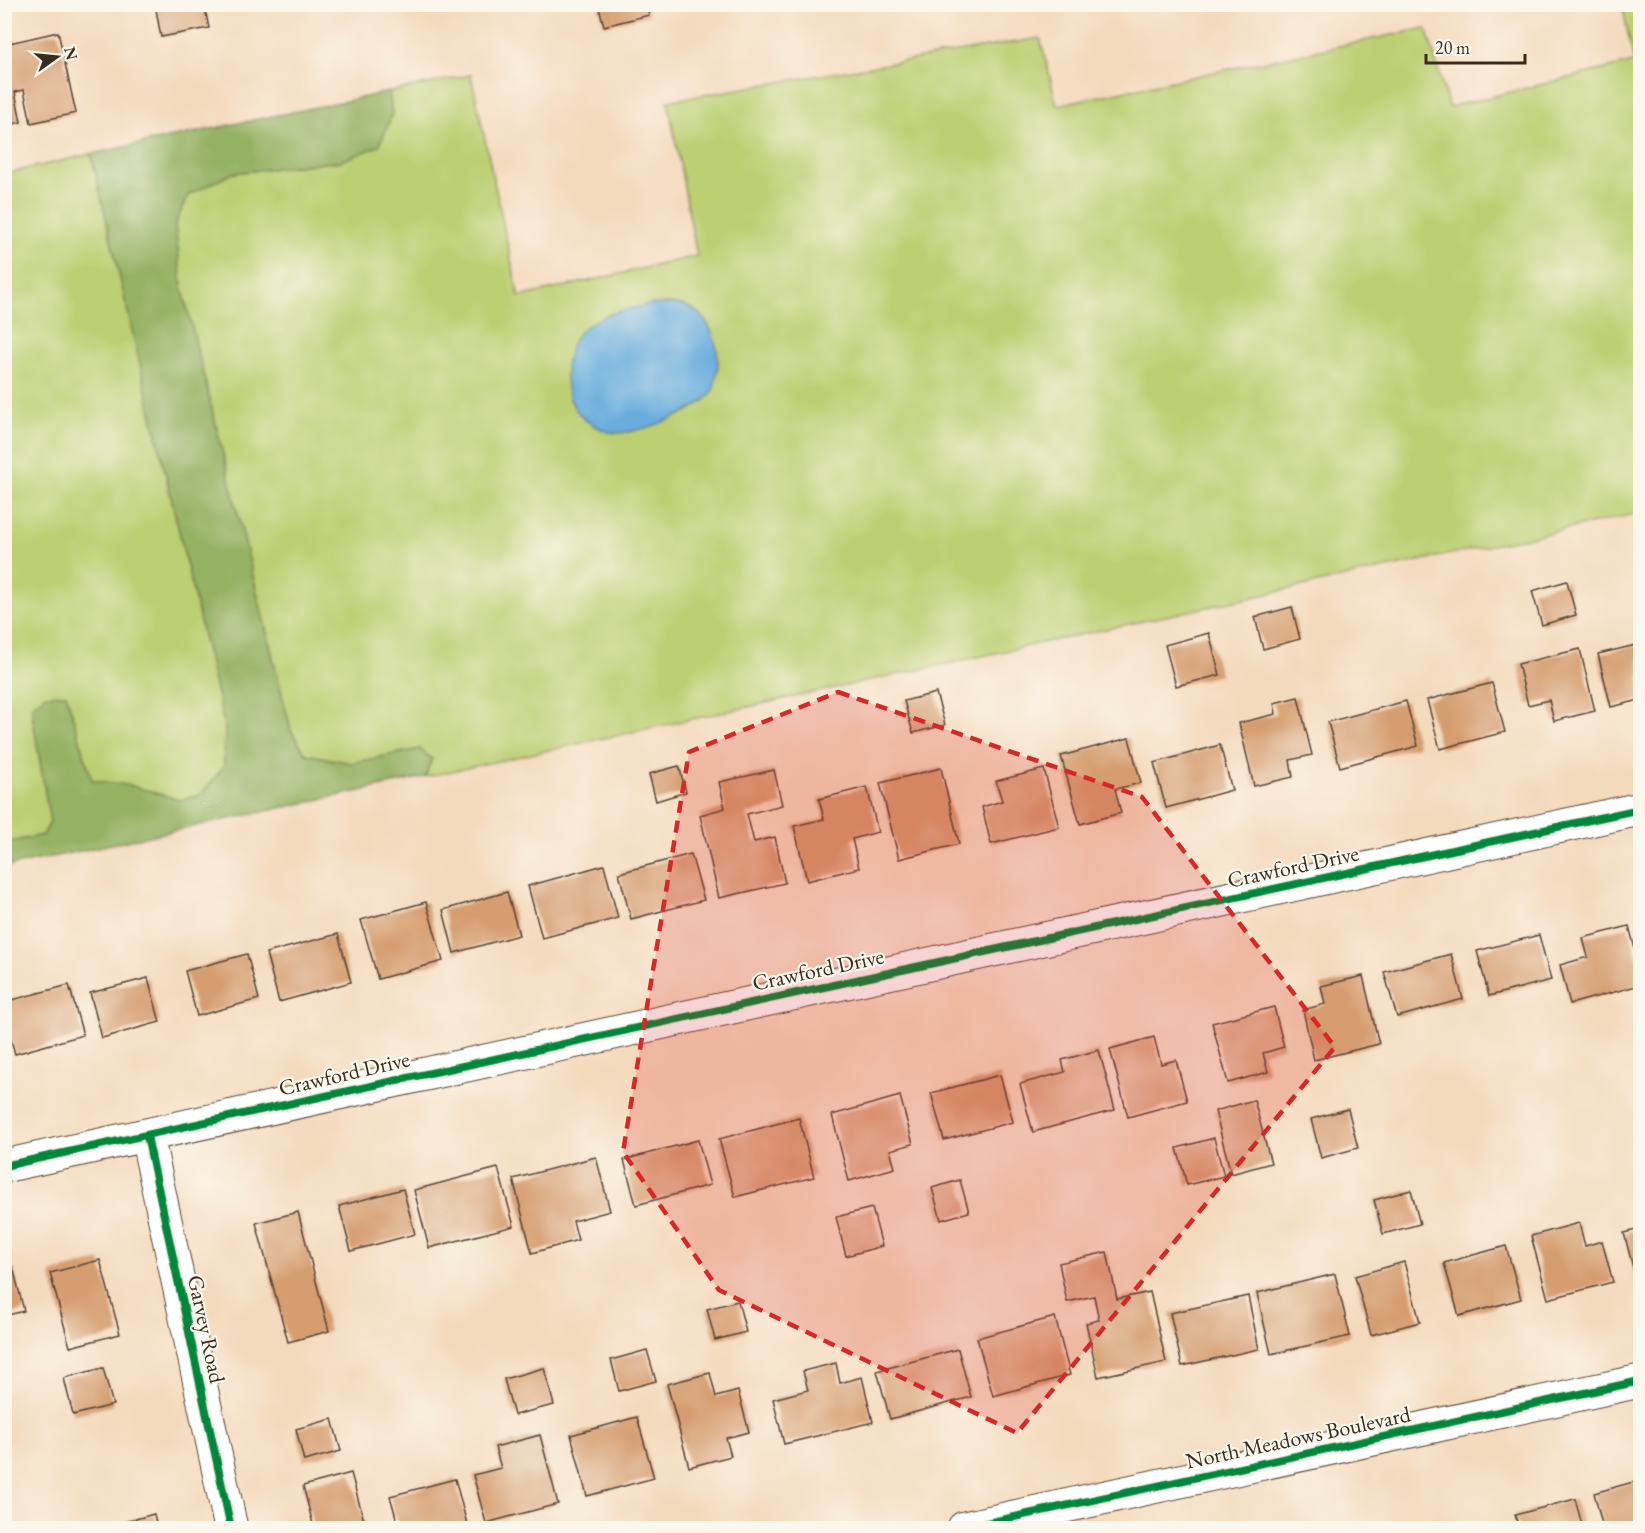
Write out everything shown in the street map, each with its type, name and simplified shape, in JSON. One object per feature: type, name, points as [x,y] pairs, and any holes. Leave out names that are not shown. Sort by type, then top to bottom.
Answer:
[{"type":"street","name":"Crawford Drive","points":[[4,1166],[1641,809]]},
{"type":"street","name":"Garvey Road","points":[[147,1136],[231,1528]]},
{"type":"street","name":"North Meadows Boulevard","points":[[964,1528],[1641,1381]]},
{"type":"highlighted area","points":[[838,692],[1142,797],[1335,1047],[1017,1433],[719,1290],[623,1152],[689,752]]},
{"type":"green space","points":[[1622,5],[1640,5],[1640,513],[425,777],[432,759],[420,749],[351,763],[306,754],[291,731],[182,287],[175,225],[188,195],[233,173],[341,161],[392,115],[389,92],[471,75],[519,297],[697,256],[668,101],[1040,38],[1057,105],[1426,28],[1449,107],[1634,62]]},
{"type":"green space","points":[[389,92],[392,115],[379,146],[341,161],[233,173],[188,195],[175,225],[182,287],[291,731],[306,754],[351,763],[420,749],[432,759],[425,777],[5,867],[5,843],[43,835],[50,822],[31,707],[45,695],[66,694],[92,780],[132,786],[180,800],[202,794],[224,766],[225,728],[91,154]]},
{"type":"green space","points":[[91,154],[225,728],[224,766],[202,794],[180,800],[132,786],[92,780],[66,694],[31,707],[50,822],[43,835],[5,843],[4,174]]},
{"type":"water","points":[[653,304],[685,305],[698,313],[705,321],[715,340],[717,351],[717,372],[713,391],[691,409],[661,423],[629,432],[606,431],[579,414],[570,399],[567,390],[566,368],[571,345],[578,334],[594,321],[613,313]]},
{"type":"building","points":[[155,4],[204,4],[209,28],[161,37]]},
{"type":"building","points":[[598,4],[646,4],[649,15],[604,26]]},
{"type":"building","points":[[58,32],[76,113],[31,123],[24,90],[15,92],[21,122],[5,126],[5,44]]},
{"type":"building","points":[[1567,581],[1576,615],[1542,625],[1532,591]]},
{"type":"building","points":[[1292,607],[1300,639],[1263,649],[1255,617]]},
{"type":"building","points":[[1209,633],[1220,675],[1176,686],[1165,645]]},
{"type":"building","points":[[1640,644],[1640,700],[1611,707],[1598,654]]},
{"type":"building","points":[[1580,649],[1595,711],[1554,721],[1549,700],[1528,705],[1518,664]]},
{"type":"building","points":[[1492,683],[1505,732],[1440,749],[1427,700]]},
{"type":"building","points":[[936,693],[945,725],[913,733],[904,701]]},
{"type":"building","points":[[1298,697],[1312,755],[1290,760],[1293,777],[1254,786],[1239,723],[1276,714],[1274,703]]},
{"type":"building","points":[[1406,701],[1418,746],[1340,767],[1328,722]]},
{"type":"building","points":[[1129,738],[1141,783],[1115,789],[1121,813],[1080,824],[1061,756]]},
{"type":"building","points":[[1220,745],[1232,790],[1166,808],[1154,763]]},
{"type":"building","points":[[679,766],[686,792],[656,801],[649,774]]},
{"type":"building","points":[[941,768],[959,844],[899,859],[880,783]]},
{"type":"building","points":[[1044,769],[1059,827],[991,844],[982,807],[1002,801],[996,781]]},
{"type":"building","points":[[774,770],[782,805],[747,814],[754,842],[775,837],[785,883],[719,898],[700,815],[725,808],[719,782]]},
{"type":"building","points":[[867,787],[878,832],[852,839],[859,868],[807,881],[794,826],[824,819],[819,799]]},
{"type":"building","points":[[691,854],[704,900],[631,919],[619,873]]},
{"type":"building","points":[[604,865],[618,918],[542,938],[528,886]]},
{"type":"building","points":[[507,892],[519,935],[454,953],[443,910]]},
{"type":"building","points":[[426,902],[443,961],[378,979],[361,920]]},
{"type":"building","points":[[1629,926],[1640,968],[1640,985],[1570,1004],[1560,965],[1588,957],[1583,938]]},
{"type":"building","points":[[338,934],[351,982],[279,1002],[266,953]]},
{"type":"building","points":[[1539,935],[1551,980],[1489,996],[1477,951]]},
{"type":"building","points":[[247,954],[259,999],[197,1016],[185,971]]},
{"type":"building","points":[[1451,954],[1463,999],[1397,1017],[1384,972]]},
{"type":"building","points":[[1363,976],[1379,1044],[1314,1060],[1303,1010],[1325,1004],[1321,986]]},
{"type":"building","points":[[148,978],[160,1022],[102,1038],[90,993]]},
{"type":"building","points":[[69,985],[83,1035],[15,1054],[4,1015],[4,1002]]},
{"type":"building","points":[[1274,1007],[1284,1047],[1263,1053],[1268,1072],[1228,1083],[1212,1023]]},
{"type":"building","points":[[1154,1037],[1161,1064],[1176,1060],[1187,1101],[1128,1117],[1110,1049]]},
{"type":"building","points":[[1099,1050],[1115,1110],[1033,1132],[1020,1084],[1065,1072],[1062,1060]]},
{"type":"building","points":[[1000,1075],[1013,1122],[944,1140],[931,1093]]},
{"type":"building","points":[[900,1096],[913,1144],[890,1150],[895,1168],[849,1181],[832,1115]]},
{"type":"building","points":[[1254,1100],[1271,1163],[1231,1174],[1215,1111]]},
{"type":"building","points":[[1348,1109],[1358,1148],[1321,1158],[1311,1119]]},
{"type":"building","points":[[799,1118],[814,1177],[735,1197],[719,1139]]},
{"type":"building","points":[[1214,1138],[1224,1176],[1187,1185],[1177,1148]]},
{"type":"building","points":[[698,1140],[710,1185],[636,1205],[624,1160]]},
{"type":"building","points":[[596,1157],[610,1211],[573,1221],[578,1240],[532,1253],[513,1179]]},
{"type":"building","points":[[498,1168],[514,1226],[429,1248],[414,1190]]},
{"type":"building","points":[[960,1180],[969,1212],[941,1220],[932,1188]]},
{"type":"building","points":[[403,1189],[415,1234],[351,1251],[339,1206]]},
{"type":"building","points":[[1411,1190],[1420,1224],[1383,1234],[1374,1200]]},
{"type":"building","points":[[872,1208],[882,1246],[846,1256],[836,1217]]},
{"type":"building","points":[[298,1212],[329,1331],[288,1342],[256,1223]]},
{"type":"building","points":[[1579,1223],[1585,1246],[1602,1241],[1613,1282],[1548,1299],[1531,1236]]},
{"type":"building","points":[[1640,1229],[1640,1294],[1624,1233]]},
{"type":"building","points":[[1506,1246],[1521,1299],[1459,1316],[1444,1263]]},
{"type":"building","points":[[1107,1252],[1117,1299],[1150,1292],[1166,1362],[1098,1377],[1086,1323],[1099,1320],[1094,1296],[1067,1302],[1059,1263]]},
{"type":"building","points":[[100,1260],[120,1334],[70,1347],[50,1273]]},
{"type":"building","points":[[1404,1262],[1420,1322],[1371,1335],[1355,1276]]},
{"type":"building","points":[[13,1267],[24,1311],[4,1316],[4,1269]]},
{"type":"building","points":[[1335,1274],[1350,1336],[1271,1354],[1257,1293]]},
{"type":"building","points":[[1248,1296],[1259,1349],[1182,1366],[1170,1313]]},
{"type":"building","points":[[738,1301],[746,1332],[715,1340],[707,1309]]},
{"type":"building","points":[[1055,1317],[1070,1375],[993,1396],[977,1338]]},
{"type":"building","points":[[958,1349],[971,1397],[890,1419],[877,1371]]},
{"type":"building","points":[[647,1350],[656,1381],[619,1391],[611,1360]]},
{"type":"building","points":[[836,1363],[840,1383],[862,1377],[873,1422],[784,1444],[773,1399],[808,1390],[803,1371]]},
{"type":"building","points":[[103,1368],[113,1405],[73,1415],[64,1378]]},
{"type":"building","points":[[544,1368],[554,1405],[514,1415],[504,1379]]},
{"type":"building","points":[[710,1373],[716,1397],[738,1391],[749,1432],[726,1438],[731,1456],[689,1467],[667,1384]]},
{"type":"building","points":[[637,1417],[654,1478],[587,1496],[571,1435]]},
{"type":"building","points":[[332,1419],[341,1451],[304,1461],[296,1429]]},
{"type":"building","points":[[540,1435],[558,1504],[486,1523],[473,1475],[501,1468],[495,1447]]},
{"type":"building","points":[[351,1473],[366,1528],[314,1528],[303,1486]]},
{"type":"building","points":[[455,1479],[467,1524],[450,1528],[399,1528],[390,1496]]},
{"type":"building","points":[[1640,1480],[1640,1528],[1603,1528],[1594,1493]]},
{"type":"building","points":[[1575,1499],[1583,1528],[1519,1528],[1515,1515]]},
{"type":"building","points":[[154,1514],[157,1528],[102,1528]]},
{"type":"cycle path","points":[[4,1166],[1640,809]]},
{"type":"cycle path","points":[[147,1136],[231,1528]]},
{"type":"cycle path","points":[[964,1528],[1640,1381]]}]
